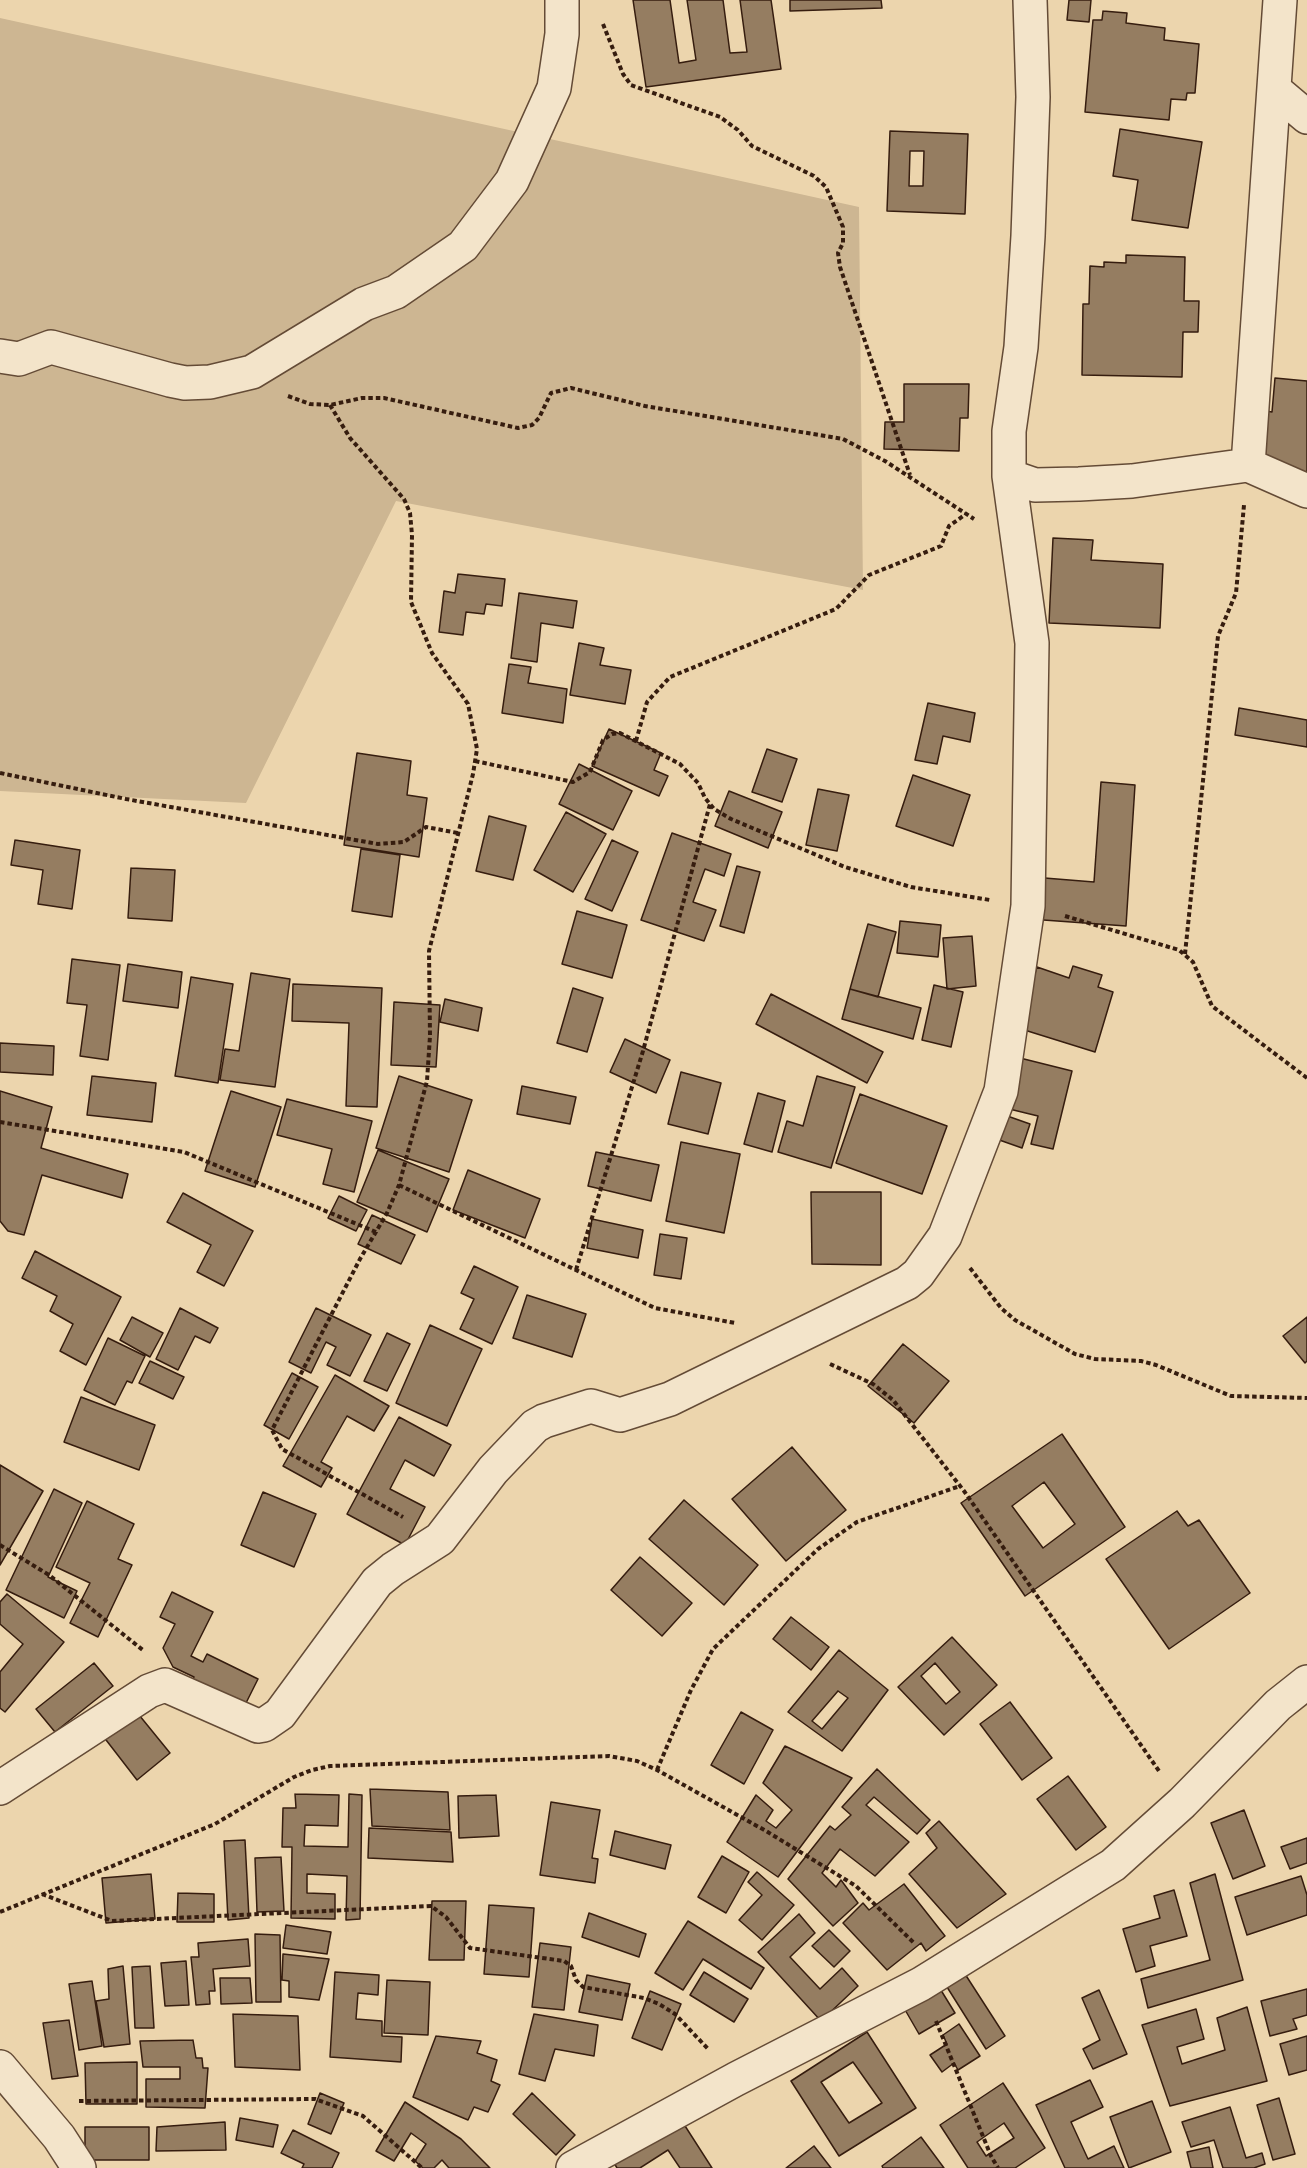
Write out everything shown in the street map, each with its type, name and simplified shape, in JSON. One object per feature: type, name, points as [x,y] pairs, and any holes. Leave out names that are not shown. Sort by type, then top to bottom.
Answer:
[{"type":"street","points":[[0,356],[20,359],[51,347],[185,383],[210,382],[252,372],[364,304],[396,292],[463,246],[512,181],[555,88],[562,34],[562,0]]},
{"type":"street","points":[[0,1788],[140,1697],[165,1685],[258,1726],[264,1725],[280,1714],[377,1582],[440,1539],[515,1445],[544,1421],[591,1406],[620,1416],[670,1399],[831,1323],[907,1283],[918,1274],[945,1236],[1001,1090],[1028,906],[1032,642],[1009,477],[1009,431],[1021,347],[1028,225],[1033,97],[1030,0]]},
{"type":"street","points":[[1248,465],[1280,0]]},
{"type":"street","points":[[1275,90],[1307,117]]},
{"type":"street","points":[[1009,477],[1035,485],[1079,484],[1132,481],[1248,465],[1307,490]]},
{"type":"street","points":[[573,2168],[931,1977],[1113,1865],[1182,1803],[1278,1705],[1307,1682]]},
{"type":"street","points":[[0,2067],[30,2101],[79,2168]]},
{"type":"path","points":[[602,21],[623,74],[631,85],[720,117],[738,130],[752,146],[814,176],[826,188],[843,227],[843,243],[838,253],[840,267],[910,476]]},
{"type":"path","points":[[252,372],[291,398],[310,404],[330,405],[362,398],[384,398],[518,428],[532,425],[539,418],[551,393],[571,388],[645,406],[843,439],[866,449],[910,476],[1020,549]]},
{"type":"path","points":[[330,405],[350,438],[404,499],[410,513],[411,602],[432,654],[468,704],[477,749],[429,951],[430,1036],[426,1081],[399,1185],[272,1430],[282,1449],[440,1539]]},
{"type":"path","points":[[1185,955],[1218,636],[1236,593],[1248,465]]},
{"type":"path","points":[[636,741],[647,702],[669,677],[836,609],[869,575],[941,546],[949,526],[966,514]]},
{"type":"path","points":[[475,761],[573,782],[590,772],[607,737],[620,733],[689,772],[710,804],[731,819],[844,867],[911,887],[1028,906],[1179,950],[1193,962],[1212,1006],[1307,1078]]},
{"type":"path","points":[[0,773],[126,799],[378,844],[404,842],[426,827],[458,833]]},
{"type":"path","points":[[576,1270],[643,1051],[710,804]]},
{"type":"path","points":[[0,1122],[184,1152],[376,1232]]},
{"type":"path","points":[[399,1185],[666,1312],[791,1340],[873,1384],[893,1400],[960,1486],[1182,1803]]},
{"type":"path","points":[[945,1236],[1008,1314],[1075,1354],[1095,1359],[1141,1361],[1156,1365],[1231,1396],[1307,1398]]},
{"type":"path","points":[[657,1770],[686,1701],[713,1649],[818,1549],[857,1522],[960,1486]]},
{"type":"path","points":[[0,1545],[63,1586],[153,1659],[162,1673],[165,1685]]},
{"type":"path","points":[[0,1912],[167,1845],[214,1824],[294,1777],[330,1766],[589,1755],[637,1761],[766,1831],[856,1886],[931,1977],[991,2156],[998,2168]]},
{"type":"path","points":[[42,1894],[112,1921],[431,1906],[446,1917],[470,1948],[564,1961],[571,1966],[576,1980],[583,1987],[644,1998],[659,2004],[675,2014],[736,2079]]},
{"type":"path","points":[[30,2101],[315,2098],[363,2116],[422,2168]]},
{"type":"shaded area","points":[[0,18],[859,207],[863,590],[396,501],[246,803],[0,791]]},
{"type":"building","points":[[633,0],[670,0],[679,63],[696,60],[687,0],[723,0],[730,53],[747,52],[740,0],[771,0],[781,69],[646,87]]},
{"type":"building","points":[[790,0],[881,0],[882,8],[790,11]]},
{"type":"building","points":[[1069,0],[1091,0],[1089,22],[1067,20]]},
{"type":"building","points":[[1103,11],[1127,13],[1126,23],[1165,28],[1164,40],[1199,44],[1195,93],[1187,93],[1186,100],[1171,99],[1169,120],[1085,112],[1093,20],[1102,20]]},
{"type":"building","points":[[1120,129],[1202,142],[1188,228],[1132,220],[1138,180],[1113,176]]},
{"type":"building","points":[[890,131],[968,134],[965,214],[887,211]],"holes":[[[910,151],[924,151],[923,186],[909,186]]]},
{"type":"building","points":[[1126,255],[1185,257],[1184,301],[1199,301],[1198,332],[1183,332],[1182,377],[1082,375],[1083,304],[1089,304],[1090,266],[1104,267],[1104,262],[1126,263]]},
{"type":"building","points":[[1275,378],[1307,381],[1307,472],[1262,467],[1266,411],[1272,412]]},
{"type":"building","points":[[904,384],[969,384],[968,418],[960,418],[959,451],[884,449],[885,422],[904,422]]},
{"type":"building","points":[[1053,538],[1093,540],[1091,560],[1163,564],[1160,628],[1049,623]]},
{"type":"building","points":[[458,574],[505,579],[502,606],[486,604],[484,614],[466,612],[463,635],[439,632],[444,591],[455,593]]},
{"type":"building","points":[[519,593],[577,601],[573,628],[541,623],[537,662],[511,658]]},
{"type":"building","points":[[579,643],[604,648],[600,665],[631,670],[625,704],[570,695]]},
{"type":"building","points":[[509,664],[531,667],[528,683],[567,689],[563,723],[502,713]]},
{"type":"building","points":[[928,703],[975,713],[970,742],[943,736],[937,764],[915,760]]},
{"type":"building","points":[[1239,708],[1307,720],[1307,747],[1235,735]]},
{"type":"building","points":[[609,729],[661,753],[654,770],[668,776],[659,796],[592,766]]},
{"type":"building","points":[[767,749],[797,759],[782,802],[752,792]]},
{"type":"building","points":[[357,753],[411,761],[407,795],[427,798],[419,857],[344,845]]},
{"type":"building","points":[[579,764],[632,791],[613,830],[559,804]]},
{"type":"building","points":[[913,775],[970,795],[953,846],[896,826]]},
{"type":"building","points":[[1101,782],[1135,785],[1126,926],[1016,918],[1020,876],[1094,882]]},
{"type":"building","points":[[818,789],[849,795],[837,851],[806,845]]},
{"type":"building","points":[[729,791],[782,812],[768,848],[715,826]]},
{"type":"building","points":[[566,812],[606,834],[573,892],[534,870]]},
{"type":"building","points":[[489,816],[526,826],[513,880],[476,871]]},
{"type":"building","points":[[672,833],[731,854],[724,876],[705,869],[693,902],[716,910],[704,941],[641,920]]},
{"type":"building","points":[[15,840],[80,850],[72,909],[38,904],[43,870],[11,865]]},
{"type":"building","points":[[612,840],[638,852],[612,911],[585,899]]},
{"type":"building","points":[[361,849],[400,855],[392,917],[352,911]]},
{"type":"building","points":[[737,866],[760,872],[744,933],[720,926]]},
{"type":"building","points":[[131,868],[175,870],[172,921],[128,918]]},
{"type":"building","points":[[577,911],[627,925],[612,978],[562,964]]},
{"type":"building","points":[[900,921],[941,925],[938,957],[897,953]]},
{"type":"building","points":[[868,924],[896,932],[878,997],[850,989]]},
{"type":"building","points":[[972,936],[976,986],[947,989],[943,938]]},
{"type":"building","points":[[72,959],[120,965],[108,1060],[80,1056],[87,1005],[67,1003]]},
{"type":"building","points":[[128,964],[182,972],[178,1008],[123,1001]]},
{"type":"building","points":[[1073,966],[1102,975],[1098,987],[1113,992],[1095,1052],[1018,1028],[1037,967],[1069,978]]},
{"type":"building","points":[[251,973],[290,979],[275,1087],[220,1080],[225,1049],[239,1051]]},
{"type":"building","points":[[191,977],[233,984],[218,1083],[175,1076]]},
{"type":"building","points":[[293,984],[382,988],[377,1107],[346,1106],[349,1023],[292,1021]]},
{"type":"building","points":[[934,985],[963,992],[951,1047],[922,1040]]},
{"type":"building","points":[[573,988],[603,998],[587,1052],[557,1043]]},
{"type":"building","points":[[850,989],[921,1008],[913,1039],[842,1019]]},
{"type":"building","points":[[771,994],[883,1052],[867,1083],[756,1024]]},
{"type":"building","points":[[445,999],[482,1008],[478,1031],[440,1022]]},
{"type":"building","points":[[394,1002],[440,1005],[436,1067],[391,1065]]},
{"type":"building","points":[[625,1039],[670,1060],[656,1093],[610,1072]]},
{"type":"building","points":[[0,1043],[54,1046],[53,1075],[0,1072]]},
{"type":"building","points":[[1008,1055],[1072,1071],[1053,1149],[1031,1144],[1038,1116],[997,1106]]},
{"type":"building","points":[[681,1072],[721,1083],[708,1134],[668,1124]]},
{"type":"building","points":[[92,1076],[156,1083],[152,1122],[87,1115]]},
{"type":"building","points":[[399,1076],[472,1100],[449,1172],[376,1148]]},
{"type":"building","points":[[817,1076],[855,1087],[831,1168],[778,1152],[787,1121],[803,1126]]},
{"type":"building","points":[[522,1086],[576,1097],[570,1124],[517,1114]]},
{"type":"building","points":[[0,1091],[52,1107],[41,1148],[128,1174],[122,1198],[42,1175],[24,1235],[8,1231],[0,1221]]},
{"type":"building","points":[[231,1091],[281,1107],[255,1187],[205,1171]]},
{"type":"building","points":[[758,1093],[785,1101],[772,1152],[744,1144]]},
{"type":"building","points":[[860,1094],[947,1126],[922,1194],[836,1163]]},
{"type":"building","points":[[287,1099],[372,1121],[354,1192],[323,1184],[332,1149],[277,1135]]},
{"type":"building","points":[[996,1112],[1030,1124],[1022,1148],[988,1136]]},
{"type":"building","points":[[681,1142],[740,1154],[724,1233],[666,1221]]},
{"type":"building","points":[[378,1150],[449,1179],[427,1232],[357,1202]]},
{"type":"building","points":[[596,1152],[659,1165],[651,1201],[588,1186]]},
{"type":"building","points":[[468,1170],[540,1199],[525,1238],[453,1210]]},
{"type":"building","points":[[811,1192],[881,1192],[881,1265],[812,1264]]},
{"type":"building","points":[[183,1193],[253,1231],[224,1286],[197,1272],[211,1245],[167,1222]]},
{"type":"building","points":[[339,1196],[367,1210],[356,1231],[328,1218]]},
{"type":"building","points":[[372,1215],[415,1235],[401,1264],[358,1244]]},
{"type":"building","points":[[592,1219],[643,1230],[638,1258],[587,1248]]},
{"type":"building","points":[[660,1234],[687,1238],[681,1279],[654,1275]]},
{"type":"building","points":[[35,1251],[121,1297],[86,1365],[60,1351],[73,1324],[50,1311],[57,1296],[22,1278]]},
{"type":"building","points":[[474,1266],[518,1287],[492,1344],[460,1329],[474,1299],[461,1293]]},
{"type":"building","points":[[527,1295],[586,1314],[572,1357],[513,1338]]},
{"type":"building","points":[[180,1308],[218,1328],[210,1343],[195,1336],[178,1370],[156,1359]]},
{"type":"building","points":[[316,1308],[371,1335],[350,1376],[327,1365],[336,1347],[326,1342],[311,1373],[289,1362]]},
{"type":"building","points":[[132,1317],[163,1333],[150,1357],[120,1340]]},
{"type":"building","points":[[1307,1317],[1307,1361],[1305,1363],[1283,1336]]},
{"type":"building","points":[[430,1325],[482,1349],[447,1426],[396,1403]]},
{"type":"building","points":[[387,1333],[410,1344],[387,1391],[364,1381]]},
{"type":"building","points":[[108,1338],[145,1356],[132,1383],[127,1381],[115,1405],[84,1390]]},
{"type":"building","points":[[903,1344],[949,1381],[914,1423],[868,1386]]},
{"type":"building","points":[[150,1361],[184,1377],[173,1399],[139,1383]]},
{"type":"building","points":[[292,1373],[318,1387],[289,1439],[264,1425]]},
{"type":"building","points":[[335,1375],[389,1406],[374,1431],[347,1416],[321,1462],[332,1468],[321,1487],[283,1466]]},
{"type":"building","points":[[81,1397],[155,1425],[139,1470],[64,1442]]},
{"type":"building","points":[[399,1417],[451,1445],[434,1476],[405,1460],[390,1489],[425,1507],[405,1545],[347,1514]]},
{"type":"building","points":[[1062,1434],[1125,1527],[1025,1596],[961,1503]],"holes":[[[1044,1482],[1075,1524],[1043,1548],[1012,1506]]]},
{"type":"building","points":[[792,1447],[846,1510],[786,1561],[732,1499]]},
{"type":"building","points":[[0,1465],[43,1491],[0,1565]]},
{"type":"building","points":[[54,1489],[82,1503],[48,1577],[77,1591],[64,1618],[6,1590]]},
{"type":"building","points":[[263,1492],[316,1514],[294,1567],[241,1545]]},
{"type":"building","points":[[684,1500],[758,1565],[724,1605],[649,1539]]},
{"type":"building","points":[[87,1501],[134,1524],[118,1559],[132,1565],[98,1637],[70,1623],[90,1583],[56,1567]]},
{"type":"building","points":[[1177,1511],[1188,1526],[1199,1520],[1250,1593],[1169,1649],[1106,1559]]},
{"type":"building","points":[[640,1557],[692,1603],[662,1636],[611,1590]]},
{"type":"building","points":[[172,1592],[213,1612],[191,1656],[203,1662],[207,1654],[258,1679],[234,1727],[182,1701],[194,1677],[173,1667],[163,1648],[175,1624],[160,1617]]},
{"type":"building","points":[[7,1594],[64,1642],[5,1712],[0,1708],[0,1672],[23,1644],[0,1624],[0,1602]]},
{"type":"building","points":[[791,1617],[829,1647],[811,1670],[773,1639]]},
{"type":"building","points":[[952,1637],[997,1685],[944,1735],[898,1687]],"holes":[[[935,1663],[960,1692],[946,1704],[921,1676]]]},
{"type":"building","points":[[839,1650],[888,1690],[842,1751],[788,1712]],"holes":[[[838,1691],[848,1698],[822,1729],[812,1721]]]},
{"type":"building","points":[[94,1663],[113,1686],[55,1732],[36,1709]]},
{"type":"building","points":[[1010,1702],[1052,1758],[1022,1780],[980,1724]]},
{"type":"building","points":[[135,1710],[170,1753],[137,1780],[103,1736]]},
{"type":"building","points":[[741,1712],[773,1730],[744,1784],[711,1765]]},
{"type":"building","points":[[785,1746],[852,1778],[778,1877],[727,1842],[756,1795],[773,1810],[766,1821],[776,1828],[792,1810],[763,1783]]},
{"type":"building","points":[[877,1769],[930,1820],[917,1834],[874,1797],[866,1805],[909,1842],[875,1876],[840,1849],[822,1873],[836,1887],[841,1880],[858,1903],[833,1926],[788,1879],[830,1826],[835,1830],[851,1815],[842,1807]]},
{"type":"building","points":[[1068,1776],[1106,1827],[1076,1850],[1037,1799]]},
{"type":"building","points":[[370,1789],[448,1792],[450,1830],[372,1826]]},
{"type":"building","points":[[295,1794],[339,1795],[338,1826],[305,1825],[304,1846],[348,1847],[349,1794],[362,1795],[360,1919],[346,1920],[347,1876],[307,1874],[307,1893],[335,1894],[335,1919],[291,1918],[292,1847],[282,1847],[283,1808],[296,1808]]},
{"type":"building","points":[[496,1795],[499,1836],[459,1838],[458,1796]]},
{"type":"building","points":[[551,1802],[600,1810],[592,1858],[598,1859],[595,1883],[540,1875]]},
{"type":"building","points":[[1244,1810],[1265,1866],[1233,1879],[1211,1823]]},
{"type":"building","points":[[939,1821],[1006,1894],[957,1928],[909,1874],[937,1848],[926,1833]]},
{"type":"building","points":[[369,1828],[451,1832],[453,1862],[368,1858]]},
{"type":"building","points":[[615,1831],[671,1845],[665,1869],[610,1855]]},
{"type":"building","points":[[1307,1838],[1307,1863],[1290,1869],[1281,1847]]},
{"type":"building","points":[[245,1840],[249,1918],[228,1920],[224,1841]]},
{"type":"building","points":[[722,1856],[749,1872],[726,1913],[698,1897]]},
{"type":"building","points":[[281,1857],[284,1911],[257,1912],[255,1858]]},
{"type":"building","points":[[757,1872],[794,1905],[762,1940],[739,1920],[762,1895],[748,1882]]},
{"type":"building","points":[[151,1874],[155,1919],[106,1923],[102,1878]]},
{"type":"building","points":[[1215,1874],[1243,1980],[1148,2008],[1141,1979],[1210,1960],[1190,1883]]},
{"type":"building","points":[[1301,1876],[1307,1895],[1307,1915],[1247,1935],[1235,1897]]},
{"type":"building","points":[[904,1884],[945,1936],[926,1951],[921,1943],[887,1970],[843,1923],[863,1903],[869,1910]]},
{"type":"building","points":[[1174,1890],[1187,1936],[1150,1946],[1155,1966],[1136,1972],[1123,1929],[1160,1918],[1154,1896]]},
{"type":"building","points":[[178,1893],[214,1894],[214,1922],[177,1922]]},
{"type":"building","points":[[432,1901],[466,1901],[464,1960],[429,1960]]},
{"type":"building","points":[[489,1905],[534,1908],[529,1977],[484,1974]]},
{"type":"building","points":[[589,1913],[646,1934],[639,1957],[582,1937]]},
{"type":"building","points":[[799,1914],[815,1933],[790,1957],[820,1989],[842,1968],[858,1986],[821,2021],[758,1952]]},
{"type":"building","points":[[688,1921],[764,1968],[751,1989],[703,1959],[683,1990],[655,1973]]},
{"type":"building","points":[[286,1925],[331,1932],[327,1954],[283,1948]]},
{"type":"building","points":[[829,1930],[850,1951],[834,1967],[812,1946]]},
{"type":"building","points":[[255,1934],[280,1935],[281,2002],[256,2002]]},
{"type":"building","points":[[248,1939],[250,1966],[213,1969],[215,1991],[209,1991],[210,2004],[196,2005],[191,1957],[199,1957],[198,1943]]},
{"type":"building","points":[[540,1943],[571,1947],[564,2010],[532,2007]]},
{"type":"building","points":[[283,1954],[329,1959],[319,2000],[289,1997],[289,1981],[282,1980]]},
{"type":"building","points":[[186,1961],[189,2005],[165,2006],[161,1963]]},
{"type":"building","points":[[123,1966],[130,2044],[104,2047],[96,2001],[109,1999],[108,1969]]},
{"type":"building","points":[[150,1966],[154,2028],[135,2028],[132,1967]]},
{"type":"building","points":[[335,1972],[379,1975],[378,1995],[358,1993],[356,2019],[382,2021],[382,2036],[402,2037],[401,2062],[330,2057]]},
{"type":"building","points":[[704,1972],[748,1999],[734,2022],[690,1995]]},
{"type":"building","points":[[965,1974],[1005,2036],[986,2049],[947,1987]]},
{"type":"building","points":[[587,1975],[630,1984],[622,2020],[579,2012]]},
{"type":"building","points":[[220,1978],[250,1978],[252,2003],[221,2004]]},
{"type":"building","points":[[387,1980],[430,1982],[428,2035],[384,2033]]},
{"type":"building","points":[[92,1981],[102,2046],[79,2050],[69,1984]]},
{"type":"building","points":[[939,1987],[955,2013],[919,2034],[904,2008]]},
{"type":"building","points":[[1307,1989],[1307,2015],[1293,2019],[1297,2029],[1270,2036],[1261,2001]]},
{"type":"building","points":[[1099,1990],[1127,2054],[1093,2069],[1083,2049],[1100,2040],[1082,1998]]},
{"type":"building","points":[[650,1991],[681,2004],[662,2050],[632,2038]]},
{"type":"building","points":[[1247,2007],[1267,2081],[1170,2106],[1142,2025],[1196,2009],[1204,2039],[1177,2047],[1182,2064],[1225,2050],[1217,2018]]},
{"type":"building","points":[[233,2014],[298,2016],[300,2070],[235,2067]]},
{"type":"building","points":[[534,2014],[598,2025],[594,2056],[555,2049],[545,2081],[519,2074]]},
{"type":"building","points":[[69,2020],[78,2076],[52,2079],[43,2023]]},
{"type":"building","points":[[959,2024],[980,2056],[958,2070],[954,2063],[942,2072],[930,2055],[947,2044],[943,2035]]},
{"type":"building","points":[[867,2032],[916,2108],[839,2156],[791,2081]],"holes":[[[853,2062],[882,2103],[849,2123],[821,2082]]]},
{"type":"building","points":[[436,2036],[481,2041],[477,2053],[497,2060],[491,2081],[500,2085],[488,2112],[474,2107],[468,2120],[413,2097]]},
{"type":"building","points":[[1307,2036],[1307,2070],[1289,2075],[1280,2044]]},
{"type":"building","points":[[193,2040],[196,2058],[202,2058],[203,2068],[208,2068],[205,2108],[146,2107],[146,2079],[180,2079],[180,2067],[143,2067],[140,2041]]},
{"type":"building","points":[[137,2062],[137,2104],[86,2104],[85,2063]]},
{"type":"building","points":[[1090,2080],[1103,2107],[1071,2122],[1088,2159],[1114,2146],[1124,2168],[1065,2168],[1036,2105]]},
{"type":"building","points":[[1003,2083],[1045,2148],[1015,2168],[968,2168],[940,2125]],"holes":[[[1004,2123],[1014,2138],[986,2156],[977,2142]]]},
{"type":"building","points":[[320,2093],[344,2103],[331,2134],[308,2124]]},
{"type":"building","points":[[532,2093],[575,2135],[556,2155],[513,2114]]},
{"type":"building","points":[[1279,2098],[1295,2154],[1273,2160],[1257,2105]]},
{"type":"building","points":[[1152,2101],[1171,2152],[1129,2168],[1110,2117]]},
{"type":"building","points":[[405,2102],[461,2139],[490,2168],[449,2168],[442,2160],[434,2168],[423,2168],[415,2161],[426,2144],[411,2133],[394,2161],[376,2151]]},
{"type":"building","points":[[1230,2107],[1246,2158],[1262,2153],[1265,2164],[1254,2168],[1223,2168],[1214,2140],[1191,2147],[1182,2122]]},
{"type":"building","points":[[678,2115],[712,2168],[680,2168],[668,2150],[640,2168],[617,2168],[611,2158]]},
{"type":"building","points":[[240,2118],[278,2125],[273,2147],[236,2140]]},
{"type":"building","points":[[225,2122],[226,2150],[156,2151],[157,2127]]},
{"type":"building","points":[[85,2127],[149,2127],[149,2160],[85,2160]]},
{"type":"building","points":[[293,2130],[339,2153],[332,2168],[302,2168],[304,2164],[281,2153]]},
{"type":"building","points":[[921,2137],[944,2168],[883,2168],[882,2166]]},
{"type":"building","points":[[814,2146],[831,2168],[786,2168]]},
{"type":"building","points":[[1209,2147],[1213,2168],[1191,2168],[1187,2152]]}]
